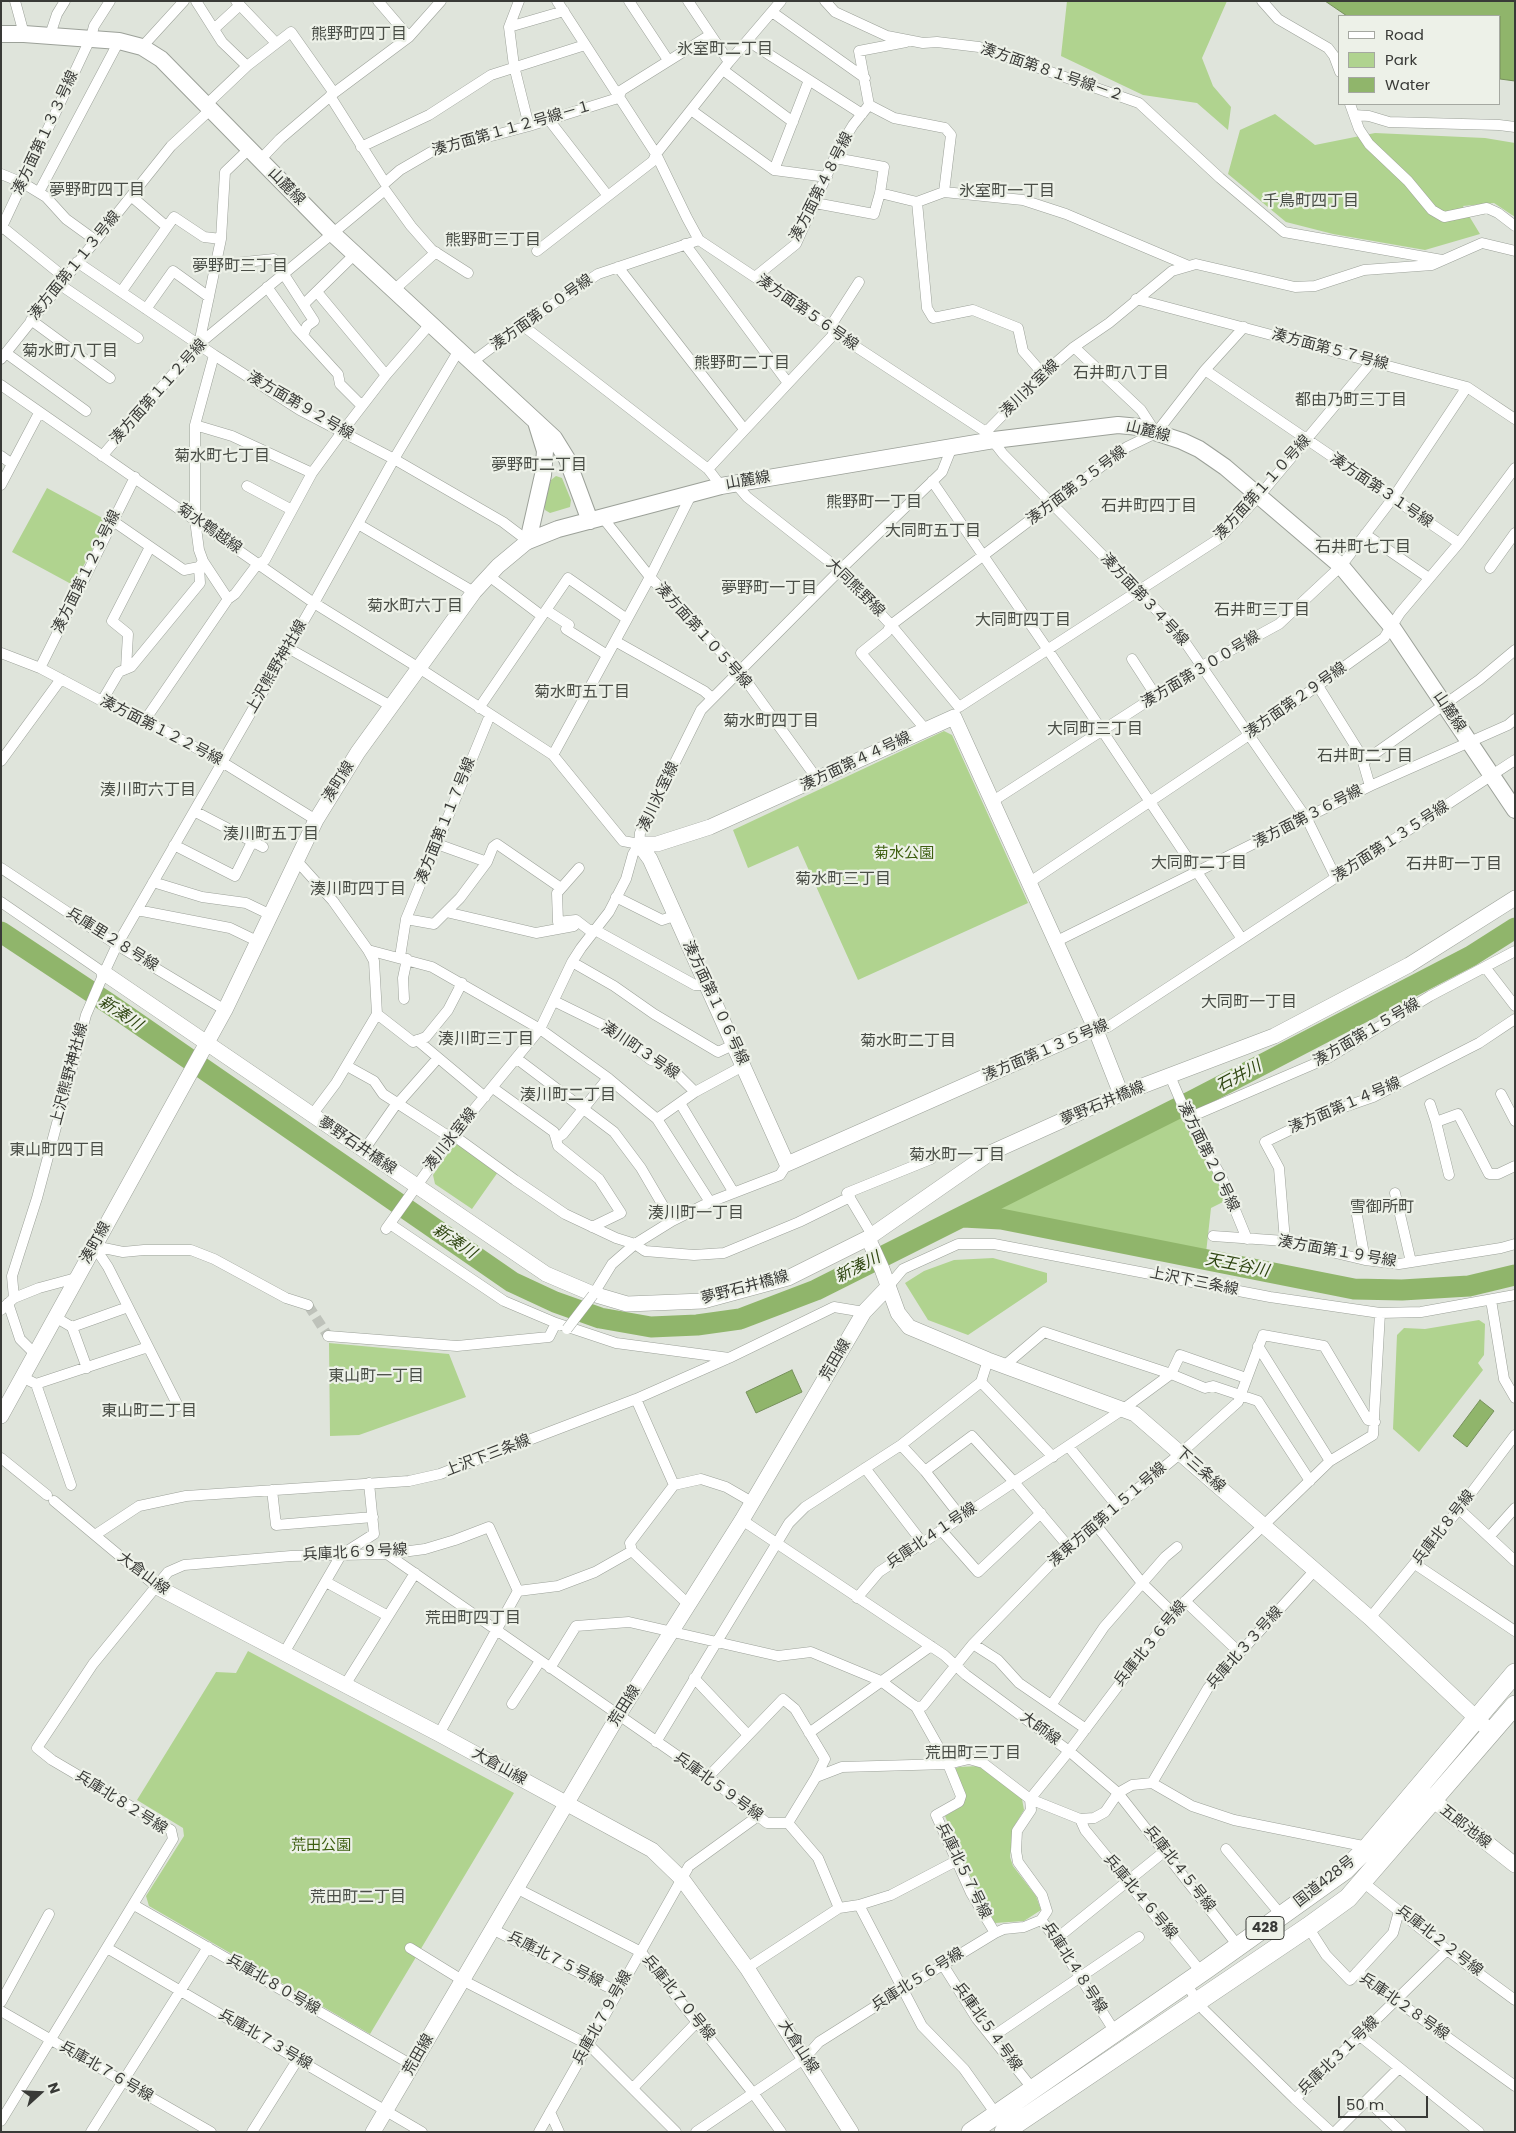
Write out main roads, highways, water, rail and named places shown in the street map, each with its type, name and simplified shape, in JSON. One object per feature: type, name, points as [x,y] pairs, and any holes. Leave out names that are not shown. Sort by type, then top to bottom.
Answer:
[{"type":"highway","name":"国道428号","points":[[971,2132],[1032,2088],[1202,1973],[1345,1870],[1368,1847],[1515,1673]]},
{"type":"highway","name":"国道428号","points":[[1004,2132],[1348,1898],[1515,1705]]},
{"type":"main road","name":"山麓線","points":[[1,34],[91,37],[120,41],[142,47],[161,59],[332,233],[554,438],[597,520]]},
{"type":"main road","name":"山麓線","points":[[536,421],[545,451],[543,475],[528,541],[558,529],[728,485],[952,447],[990,436],[1118,425],[1139,426],[1182,440],[1225,467],[1341,566],[1392,627],[1515,810]]},
{"type":"water","points":[[1325,1],[1515,1],[1515,81],[1501,79],[1501,15],[1346,15]]},
{"type":"water","points":[[792,1370],[802,1392],[756,1413],[746,1392]]},
{"type":"water","points":[[1480,1400],[1494,1411],[1467,1447],[1453,1436]]},
{"type":"waterway","name":"新湊川","points":[[1,932],[111,1005],[512,1282],[555,1302],[600,1318],[651,1327],[697,1325],[740,1319],[816,1290],[1192,1101],[1471,956],[1515,928]]},
{"type":"waterway","name":"天王谷川","points":[[963,1217],[1001,1219],[1354,1289],[1402,1290],[1469,1286],[1515,1275]]},
{"type":"tunnel","points":[[308,1305],[328,1336]]},
{"type":"district","name":"熊野町四丁目","points":[[359,35]]},
{"type":"district","name":"氷室町二丁目","points":[[725,50]]},
{"type":"district","name":"夢野町四丁目","points":[[97,191]]},
{"type":"district","name":"氷室町一丁目","points":[[1007,192]]},
{"type":"district","name":"千鳥町四丁目","points":[[1311,202]]},
{"type":"district","name":"熊野町三丁目","points":[[493,241]]},
{"type":"district","name":"夢野町三丁目","points":[[240,267]]},
{"type":"district","name":"菊水町八丁目","points":[[70,352]]},
{"type":"district","name":"熊野町二丁目","points":[[742,364]]},
{"type":"district","name":"石井町八丁目","points":[[1121,374]]},
{"type":"district","name":"都由乃町三丁目","points":[[1351,401]]},
{"type":"district","name":"菊水町七丁目","points":[[222,457]]},
{"type":"district","name":"夢野町二丁目","points":[[539,466]]},
{"type":"district","name":"熊野町一丁目","points":[[874,503]]},
{"type":"district","name":"石井町四丁目","points":[[1149,507]]},
{"type":"district","name":"大同町五丁目","points":[[933,532]]},
{"type":"district","name":"石井町七丁目","points":[[1363,548]]},
{"type":"district","name":"夢野町一丁目","points":[[769,589]]},
{"type":"district","name":"菊水町六丁目","points":[[415,607]]},
{"type":"district","name":"石井町三丁目","points":[[1262,611]]},
{"type":"district","name":"大同町四丁目","points":[[1023,621]]},
{"type":"district","name":"菊水町五丁目","points":[[582,693]]},
{"type":"district","name":"菊水町四丁目","points":[[771,722]]},
{"type":"district","name":"大同町三丁目","points":[[1095,730]]},
{"type":"district","name":"石井町二丁目","points":[[1365,757]]},
{"type":"district","name":"湊川町六丁目","points":[[148,791]]},
{"type":"district","name":"湊川町五丁目","points":[[271,835]]},
{"type":"district","name":"大同町二丁目","points":[[1199,864]]},
{"type":"district","name":"石井町一丁目","points":[[1454,865]]},
{"type":"district","name":"菊水町三丁目","points":[[843,880]]},
{"type":"district","name":"湊川町四丁目","points":[[358,890]]},
{"type":"district","name":"大同町一丁目","points":[[1249,1003]]},
{"type":"district","name":"湊川町三丁目","points":[[486,1040]]},
{"type":"district","name":"菊水町二丁目","points":[[908,1042]]},
{"type":"district","name":"湊川町二丁目","points":[[568,1096]]},
{"type":"district","name":"東山町四丁目","points":[[57,1151]]},
{"type":"district","name":"菊水町一丁目","points":[[957,1156]]},
{"type":"district","name":"雪御所町","points":[[1382,1208]]},
{"type":"district","name":"湊川町一丁目","points":[[696,1214]]},
{"type":"district","name":"東山町一丁目","points":[[376,1377]]},
{"type":"district","name":"東山町二丁目","points":[[149,1412]]},
{"type":"district","name":"荒田町四丁目","points":[[473,1619]]},
{"type":"district","name":"荒田町三丁目","points":[[973,1754]]},
{"type":"district","name":"荒田町二丁目","points":[[358,1898]]},
{"type":"park label","name":"菊水公園","points":[[904,854]]},
{"type":"park label","name":"荒田公園","points":[[321,1846]]},
{"type":"water label","name":"石井川","points":[[1239,1077]]}]
